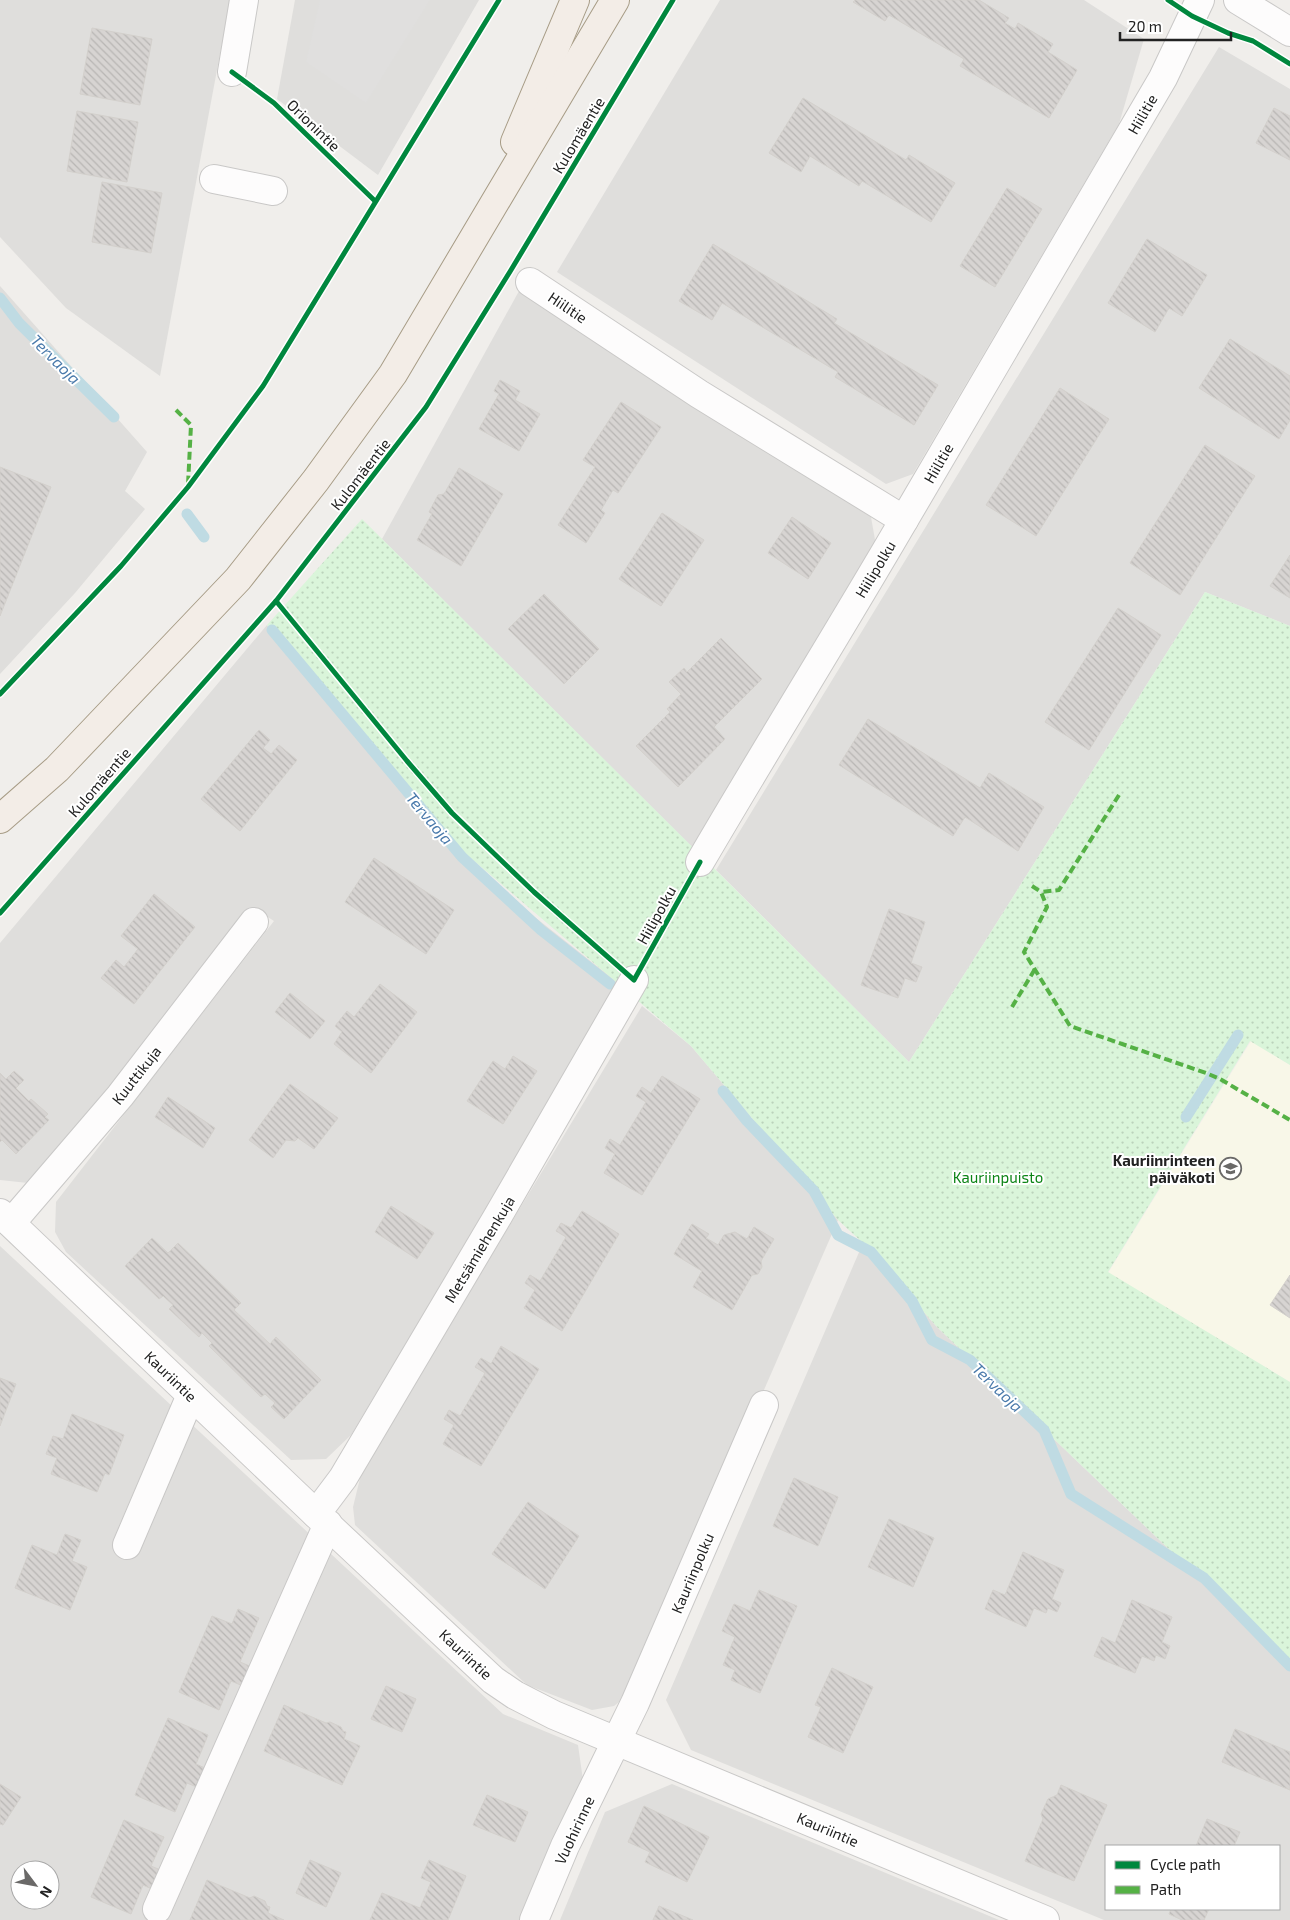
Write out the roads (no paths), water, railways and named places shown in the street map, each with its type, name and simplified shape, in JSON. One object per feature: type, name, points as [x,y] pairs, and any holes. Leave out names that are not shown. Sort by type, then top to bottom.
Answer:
[{"type":"main road","name":"Kulomäentie","points":[[472,242],[575,0]]},
{"type":"main road","name":"Kulomäentie","points":[[0,820],[57,769],[238,579],[316,480],[394,374],[615,0]]},
{"type":"street","points":[[232,72],[244,0]]},
{"type":"street","name":"Hiilitie","points":[[530,282],[699,394],[904,520],[1158,86],[1200,0]]},
{"type":"street","points":[[1238,0],[1290,32]]},
{"type":"street","points":[[214,179],[273,191]]},
{"type":"street","name":"Hiilipolku","points":[[700,862],[904,520]]},
{"type":"street","name":"Kuuttikuja","points":[[6,1218],[120,1096],[254,922]]},
{"type":"street","name":"Metsämiehenkuja","points":[[156,1909],[322,1519],[348,1469],[498,1216],[634,980]]},
{"type":"street","name":"Kauriintie","points":[[6,1218],[493,1680],[515,1695],[554,1715],[1046,1920]]},
{"type":"street","points":[[127,1545],[191,1395]]},
{"type":"street","name":"Kauriinpolku","points":[[616,1741],[659,1649],[764,1405]]},
{"type":"street","name":"Vuohirinne","points":[[534,1920],[565,1846],[616,1741]]},
{"type":"waterway","name":"Tervaoja","points":[[0,298],[19,323],[114,417]]},
{"type":"waterway","points":[[187,514],[204,537]]},
{"type":"waterway","name":"Tervaoja","points":[[272,630],[462,857],[541,930],[610,984]]},
{"type":"waterway","points":[[1186,1117],[1238,1035]]},
{"type":"waterway","name":"Tervaoja","points":[[723,1091],[747,1121],[814,1191],[838,1235],[871,1252],[912,1301],[932,1340],[970,1360],[1044,1430],[1071,1494],[1204,1578],[1290,1666]]},
{"type":"place","name":"Kauriinrinteen päiväkoti","points":[[1231,1169]]},
{"type":"park label","name":"Kauriinpuisto","points":[[998,1177]]}]
